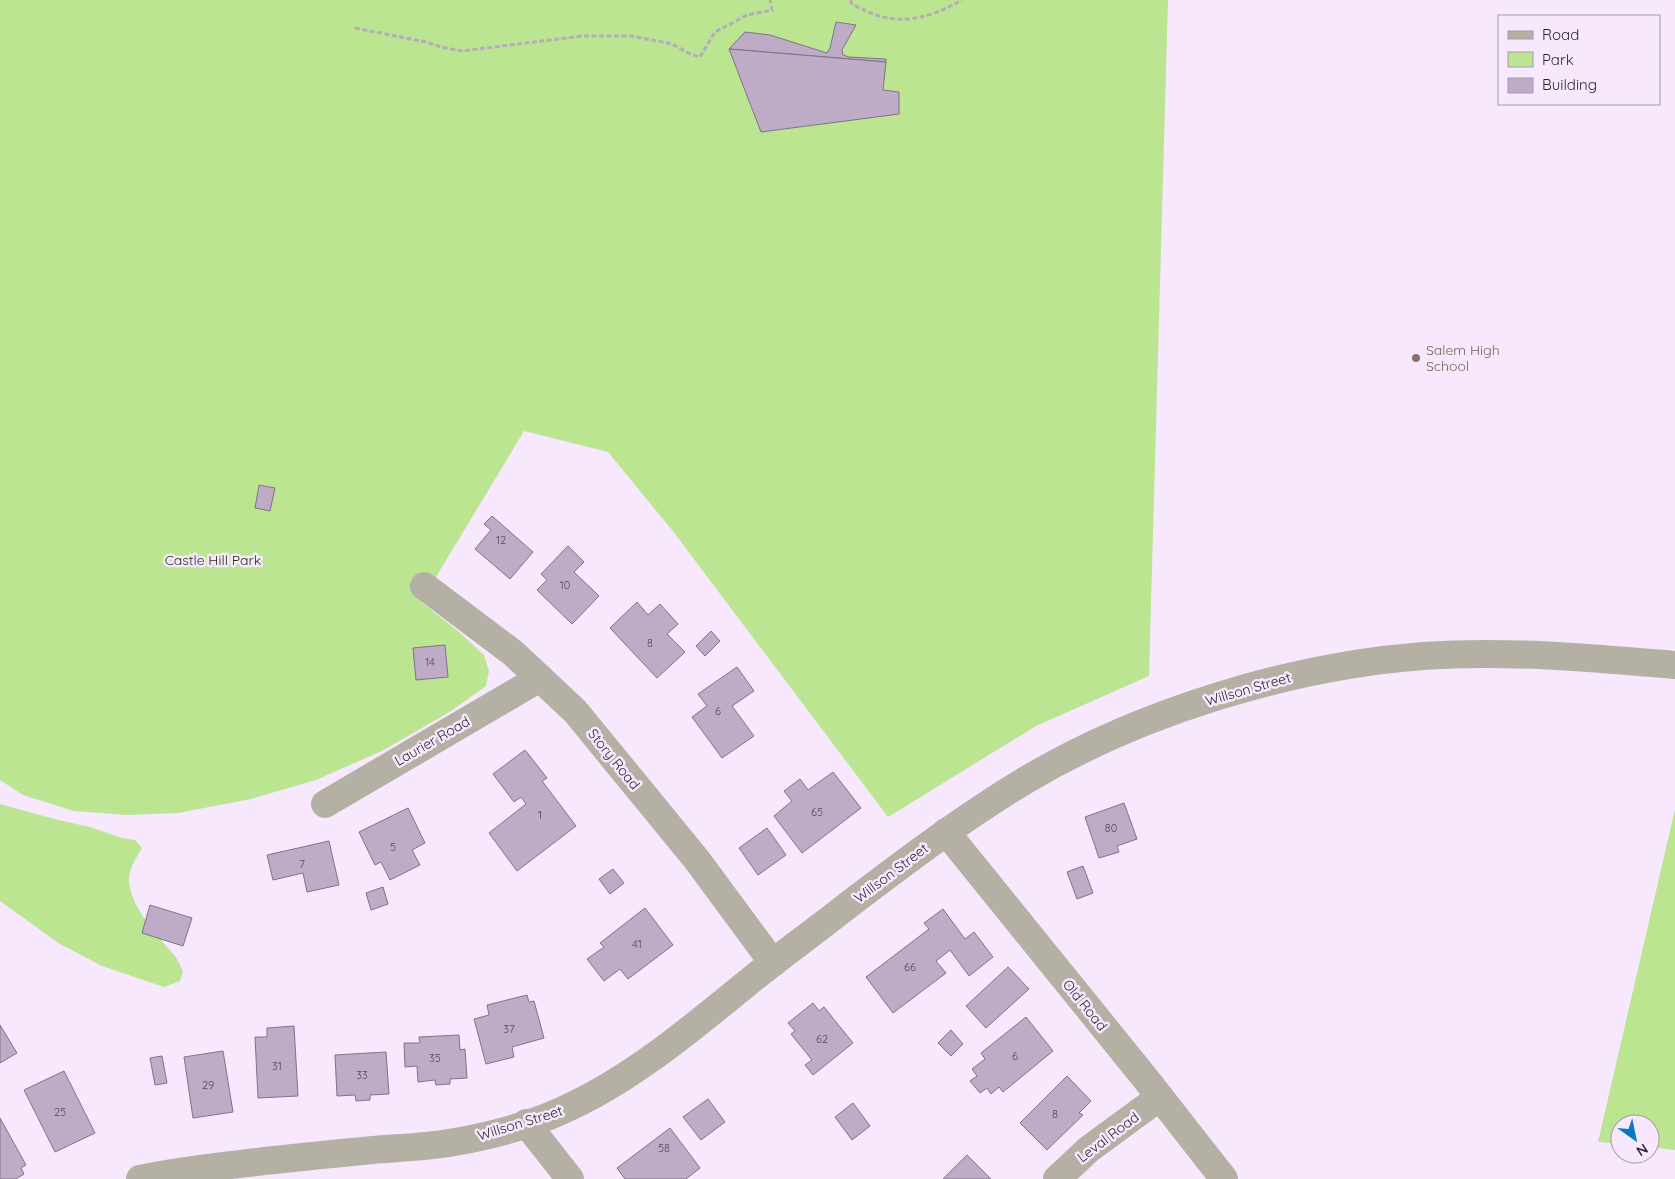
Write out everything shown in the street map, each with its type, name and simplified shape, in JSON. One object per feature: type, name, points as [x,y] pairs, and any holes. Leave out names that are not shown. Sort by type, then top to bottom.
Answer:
[{"type":"street","name":"Story Road","points":[[424,586],[513,654],[576,711],[698,860],[773,963]]},
{"type":"street","name":"Willson Street","points":[[140,1179],[200,1168],[448,1143],[511,1129],[558,1113],[594,1095],[629,1073],[707,1016],[773,963],[946,832],[1030,778],[1130,728],[1180,709],[1278,679],[1366,662],[1425,656],[1492,654],[1579,656],[1675,664]]},
{"type":"street","name":"Laurier Road","points":[[324,804],[540,678]]},
{"type":"street","name":"Old Road","points":[[946,832],[1224,1179]]},
{"type":"street","name":"Leval Road","points":[[1057,1179],[1089,1149],[1160,1097]]},
{"type":"street","points":[[526,1123],[570,1179]]},
{"type":"path","points":[[355,28],[462,51],[582,36],[631,36],[672,44],[700,57],[715,32],[747,15],[772,10],[770,0]]},
{"type":"path","points":[[851,0],[851,3],[864,11],[885,18],[909,20],[941,12],[962,0]]},
{"type":"green space","name":"Castle Hill Park","points":[[0,0],[1168,0],[1149,676],[1036,726],[888,817],[672,530],[608,452],[524,431],[421,602],[459,632],[484,655],[489,671],[486,686],[451,711],[384,750],[316,780],[251,799],[178,813],[127,815],[74,811],[23,795],[0,780]]},
{"type":"green space","points":[[0,804],[135,840],[142,848],[130,872],[129,883],[132,894],[143,916],[178,961],[183,971],[180,981],[164,987],[102,966],[60,944],[0,901]]},
{"type":"green space","points":[[1675,809],[1675,1150],[1660,1148],[1660,1114],[1610,1114],[1610,1143],[1598,1142]]},
{"type":"building","points":[[836,22],[856,25],[842,50],[843,55],[886,59],[886,62],[729,49],[745,32],[770,35],[827,53]]},
{"type":"building","points":[[729,49],[886,62],[883,90],[899,92],[899,114],[761,132]]},
{"type":"building","points":[[259,485],[275,488],[270,511],[255,508]]},
{"type":"building","points":[[492,516],[533,552],[510,579],[475,549],[491,530],[484,524]]},
{"type":"building","points":[[568,546],[584,562],[574,572],[599,596],[572,624],[537,590],[547,580],[541,574]]},
{"type":"building","points":[[637,602],[648,615],[660,604],[678,624],[667,634],[685,652],[657,678],[610,628]]},
{"type":"building","points":[[711,631],[720,641],[705,656],[696,646]]},
{"type":"building","points":[[445,645],[448,677],[416,680],[413,648]]},
{"type":"building","points":[[737,667],[754,691],[732,706],[754,736],[722,758],[692,717],[707,706],[698,694]]},
{"type":"building","points":[[525,750],[547,778],[542,781],[576,826],[517,871],[489,833],[526,804],[521,797],[514,802],[493,774]]},
{"type":"building","points":[[833,772],[861,808],[802,853],[774,816],[792,801],[784,791],[800,779],[808,790]]},
{"type":"building","points":[[1124,803],[1137,839],[1117,846],[1119,852],[1099,858],[1085,817]]},
{"type":"building","points":[[408,808],[425,843],[412,850],[420,865],[390,880],[381,862],[375,865],[359,832]]},
{"type":"building","points":[[767,828],[786,855],[758,875],[739,848]]},
{"type":"building","points":[[329,841],[339,885],[307,892],[303,873],[273,880],[267,855]]},
{"type":"building","points":[[1083,866],[1093,893],[1077,899],[1067,872]]},
{"type":"building","points":[[613,869],[624,883],[610,894],[599,879]]},
{"type":"building","points":[[383,887],[388,904],[371,910],[366,893]]},
{"type":"building","points":[[150,905],[192,918],[183,946],[142,933]]},
{"type":"building","points":[[645,908],[673,945],[628,979],[620,969],[604,981],[587,959],[604,947],[600,943]]},
{"type":"building","points":[[943,909],[965,939],[974,932],[993,957],[969,976],[950,950],[936,961],[946,973],[893,1013],[866,977],[929,929],[924,923]]},
{"type":"building","points":[[1008,967],[1029,989],[986,1028],[966,1006]]},
{"type":"building","points":[[527,995],[529,1002],[534,1001],[544,1038],[512,1047],[514,1057],[486,1064],[474,1019],[489,1015],[487,1005]]},
{"type":"building","points":[[813,1003],[819,1011],[824,1007],[853,1043],[813,1075],[805,1065],[812,1060],[791,1034],[795,1031],[788,1023]]},
{"type":"building","points":[[1026,1017],[1053,1051],[1003,1092],[999,1087],[991,1094],[987,1088],[980,1093],[970,1081],[977,1076],[972,1069],[985,1059],[981,1053]]},
{"type":"building","points":[[0,1025],[17,1053],[0,1063]]},
{"type":"building","points":[[294,1026],[298,1096],[258,1098],[255,1037],[267,1037],[267,1028]]},
{"type":"building","points":[[951,1030],[963,1044],[951,1056],[938,1043]]},
{"type":"building","points":[[459,1035],[460,1050],[465,1049],[467,1078],[450,1079],[450,1084],[436,1085],[435,1080],[418,1082],[417,1066],[405,1067],[404,1043],[420,1043],[419,1037]]},
{"type":"building","points":[[223,1051],[233,1112],[193,1118],[184,1057]]},
{"type":"building","points":[[386,1052],[389,1094],[370,1095],[370,1100],[356,1101],[355,1095],[337,1096],[335,1055]]},
{"type":"building","points":[[162,1056],[167,1083],[155,1085],[150,1058]]},
{"type":"building","points":[[64,1071],[95,1133],[55,1152],[24,1090]]},
{"type":"building","points":[[1067,1076],[1091,1101],[1079,1113],[1083,1115],[1047,1150],[1020,1123]]},
{"type":"building","points":[[708,1099],[725,1122],[701,1140],[683,1117]]},
{"type":"building","points":[[853,1103],[870,1126],[852,1140],[835,1117]]},
{"type":"building","points":[[0,1118],[26,1165],[21,1168],[24,1174],[16,1179],[0,1179]]},
{"type":"building","points":[[670,1128],[700,1168],[686,1179],[625,1179],[617,1168]]},
{"type":"building","points":[[967,1155],[991,1179],[943,1179]]},
{"type":"place","name":"Salem High School","points":[[1416,358]]}]
